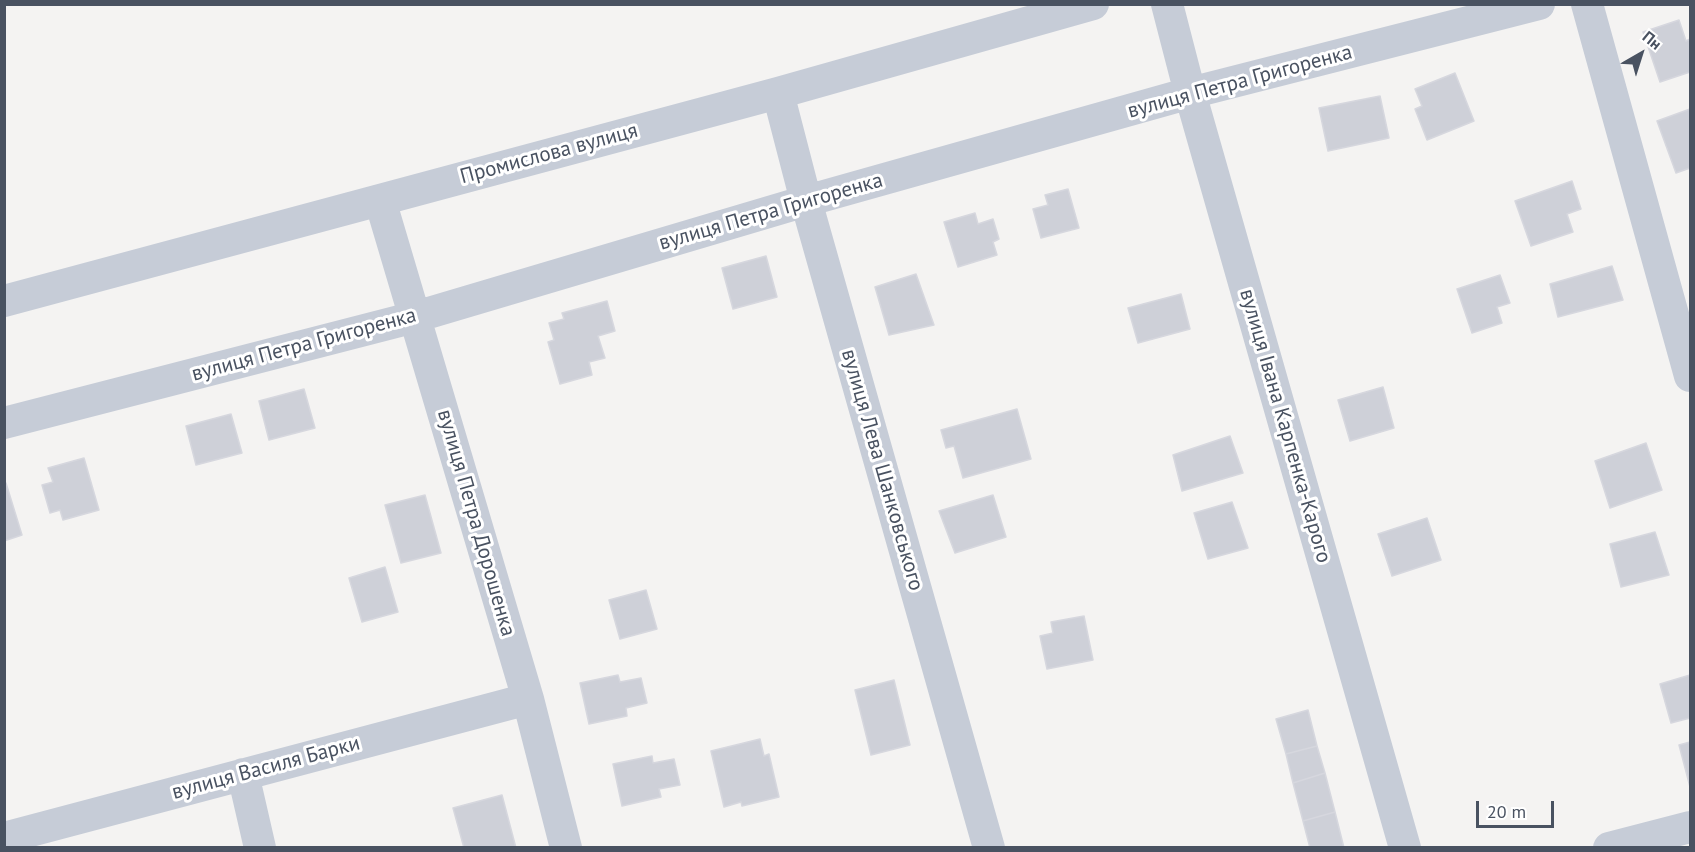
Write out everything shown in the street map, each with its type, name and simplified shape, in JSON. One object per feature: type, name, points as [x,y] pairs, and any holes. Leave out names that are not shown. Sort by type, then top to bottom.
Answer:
[{"type":"street","name":"Промислова вулиця","points":[[4,301],[778,93],[1093,4]]},
{"type":"street","name":"вулиця Івана Карпенка-Карого","points":[[1167,4],[1190,93],[1405,848]]},
{"type":"street","name":"вулиця Петра Григоренка","points":[[4,423],[415,316],[806,201],[1190,93],[1539,4]]},
{"type":"street","points":[[1587,4],[1690,376]]},
{"type":"street","name":"вулиця Лева Шанковського","points":[[778,93],[806,201],[989,848]]},
{"type":"street","name":"вулиця Петра Дорошенка","points":[[380,200],[528,699],[566,848]]},
{"type":"street","name":"вулиця Василя Барки","points":[[4,838],[528,699]]},
{"type":"street","points":[[243,774],[260,848]]},
{"type":"street","points":[[1609,848],[1690,827]]},
{"type":"building","points":[[1679,20],[1686,41],[1690,39],[1690,72],[1660,82],[1643,32]]},
{"type":"building","points":[[1455,73],[1474,121],[1427,140],[1415,109],[1422,106],[1415,89]]},
{"type":"building","points":[[1380,96],[1389,138],[1328,151],[1319,108]]},
{"type":"building","points":[[1690,109],[1690,168],[1676,173],[1657,121]]},
{"type":"building","points":[[1572,181],[1581,209],[1567,214],[1573,232],[1531,246],[1515,201]]},
{"type":"building","points":[[1068,189],[1079,228],[1041,238],[1033,209],[1048,205],[1045,195]]},
{"type":"building","points":[[975,213],[978,224],[993,219],[999,239],[993,242],[997,255],[958,267],[944,222]]},
{"type":"building","points":[[766,256],[777,297],[733,309],[722,268]]},
{"type":"building","points":[[1612,266],[1623,300],[1558,317],[1550,284]]},
{"type":"building","points":[[916,274],[934,325],[889,335],[875,287]]},
{"type":"building","points":[[1500,275],[1510,303],[1497,307],[1502,323],[1472,333],[1457,289]]},
{"type":"building","points":[[1181,294],[1190,329],[1138,343],[1128,308]]},
{"type":"building","points":[[607,301],[615,331],[598,336],[605,358],[589,362],[592,375],[560,384],[548,342],[554,340],[549,323],[564,319],[562,313]]},
{"type":"building","points":[[1383,387],[1394,428],[1350,441],[1338,400]]},
{"type":"building","points":[[304,389],[315,428],[269,440],[259,401]]},
{"type":"building","points":[[1017,409],[1031,459],[963,478],[954,446],[946,448],[941,430]]},
{"type":"building","points":[[231,414],[242,453],[196,465],[186,426]]},
{"type":"building","points":[[1230,436],[1243,473],[1182,491],[1173,455]]},
{"type":"building","points":[[1646,443],[1662,490],[1610,508],[1595,461]]},
{"type":"building","points":[[84,458],[99,510],[63,520],[60,510],[50,513],[42,485],[53,482],[48,468]]},
{"type":"building","points":[[6,483],[22,535],[4,541],[4,484]]},
{"type":"building","points":[[425,495],[441,553],[401,563],[385,505]]},
{"type":"building","points":[[993,495],[1006,537],[955,553],[939,511]]},
{"type":"building","points":[[1232,502],[1248,548],[1208,559],[1194,513]]},
{"type":"building","points":[[1427,518],[1441,560],[1392,576],[1378,534]]},
{"type":"building","points":[[1655,532],[1669,575],[1621,587],[1610,544]]},
{"type":"building","points":[[385,567],[398,612],[362,622],[349,578]]},
{"type":"building","points":[[646,590],[657,629],[620,639],[609,600]]},
{"type":"building","points":[[1084,616],[1093,660],[1047,669],[1040,636],[1053,633],[1051,622]]},
{"type":"building","points":[[618,675],[620,682],[641,678],[647,703],[626,708],[627,716],[589,724],[580,683]]},
{"type":"building","points":[[1690,675],[1690,718],[1671,723],[1660,684]]},
{"type":"building","points":[[894,680],[910,745],[871,755],[855,690]]},
{"type":"building","points":[[1308,710],[1317,746],[1286,754],[1276,719]]},
{"type":"building","points":[[760,739],[764,756],[769,754],[779,797],[742,806],[741,802],[724,807],[711,751]]},
{"type":"building","points":[[1690,742],[1690,787],[1679,745]]},
{"type":"building","points":[[1317,746],[1325,773],[1293,783],[1286,754]]},
{"type":"building","points":[[652,756],[653,763],[674,759],[680,785],[659,789],[661,797],[622,806],[613,764]]},
{"type":"building","points":[[1325,773],[1335,812],[1303,821],[1293,783]]},
{"type":"building","points":[[502,795],[516,848],[464,848],[453,808]]},
{"type":"building","points":[[1335,812],[1344,848],[1310,848],[1303,821]]}]
